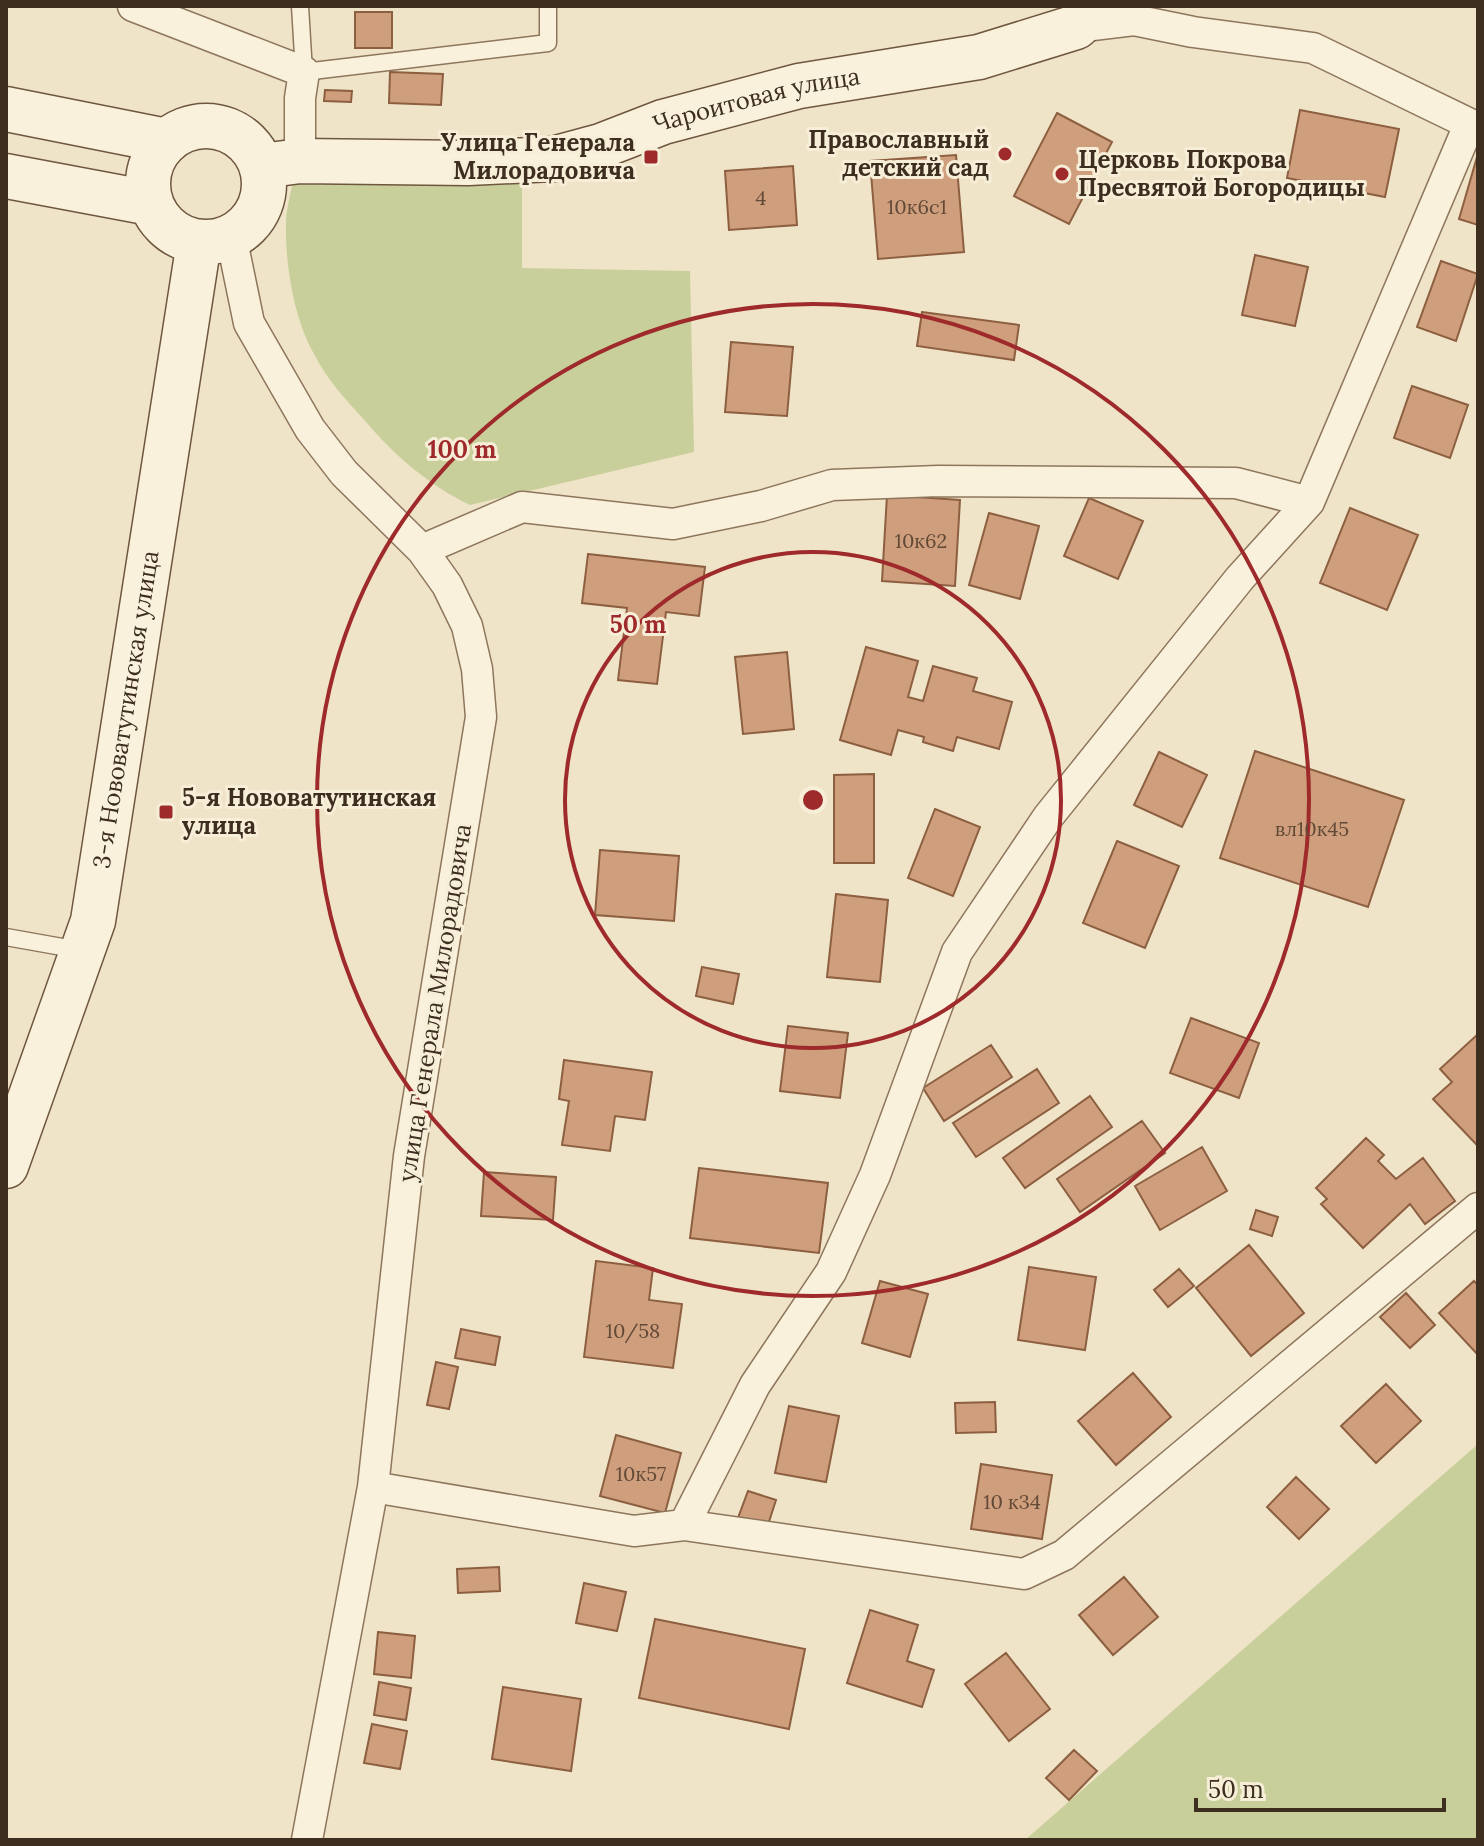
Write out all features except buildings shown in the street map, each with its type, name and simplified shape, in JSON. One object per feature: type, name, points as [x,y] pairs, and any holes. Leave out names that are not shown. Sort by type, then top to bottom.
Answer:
[{"type":"street","points":[[133,6],[304,72],[300,98],[281,164],[264,187],[259,207],[248,224],[215,239],[183,238],[158,218],[150,203],[147,184],[150,165],[167,141],[192,127],[221,127],[281,164]]},
{"type":"street","points":[[684,1525],[755,1385],[831,1272],[875,1175],[957,952],[1048,817],[1240,578],[1309,502],[1474,126],[1313,48],[1193,32],[1134,20],[1087,17]]},
{"type":"street","name":"Чароитовая улица","points":[[281,164],[468,163],[553,159],[601,146],[663,122],[799,86],[979,57],[1087,17]]},
{"type":"street","points":[[6,109],[167,141]]},
{"type":"street","points":[[6,176],[150,203]]},
{"type":"street","name":"улица Генерала Милорадовича","points":[[215,239],[249,323],[310,429],[344,473],[422,550],[447,585],[467,626],[477,669],[481,717],[409,1156],[373,1487],[307,1840]]},
{"type":"street","name":"3-я Нововатутинская улица","points":[[6,1166],[93,921],[215,239]]},
{"type":"street","points":[[422,550],[522,507],[673,524],[761,506],[832,485],[938,481],[1236,483],[1309,502]]},
{"type":"street","points":[[373,1487],[634,1531],[684,1525],[1024,1574],[1064,1555],[1478,1208]]},
{"type":"lane","points":[[300,6],[304,72],[548,43],[548,6]]},
{"type":"lane","points":[[6,937],[84,951]]},
{"type":"green space","points":[[294,176],[522,176],[522,268],[690,271],[694,452],[470,505],[427,479],[389,447],[345,398],[319,364],[307,340],[296,308],[287,256],[286,218]]},
{"type":"green space","points":[[1478,1444],[1478,1840],[1025,1840]]},
{"type":"place","name":"Православный детский сад","points":[[1005,154]]},
{"type":"place","name":"Улица Генерала Милорадовича","points":[[651,157]]},
{"type":"place","name":"Церковь Покрова Пресвятой Богородицы","points":[[1062,174]]},
{"type":"place","name":"5-я Нововатутинская улица","points":[[166,812]]}]
